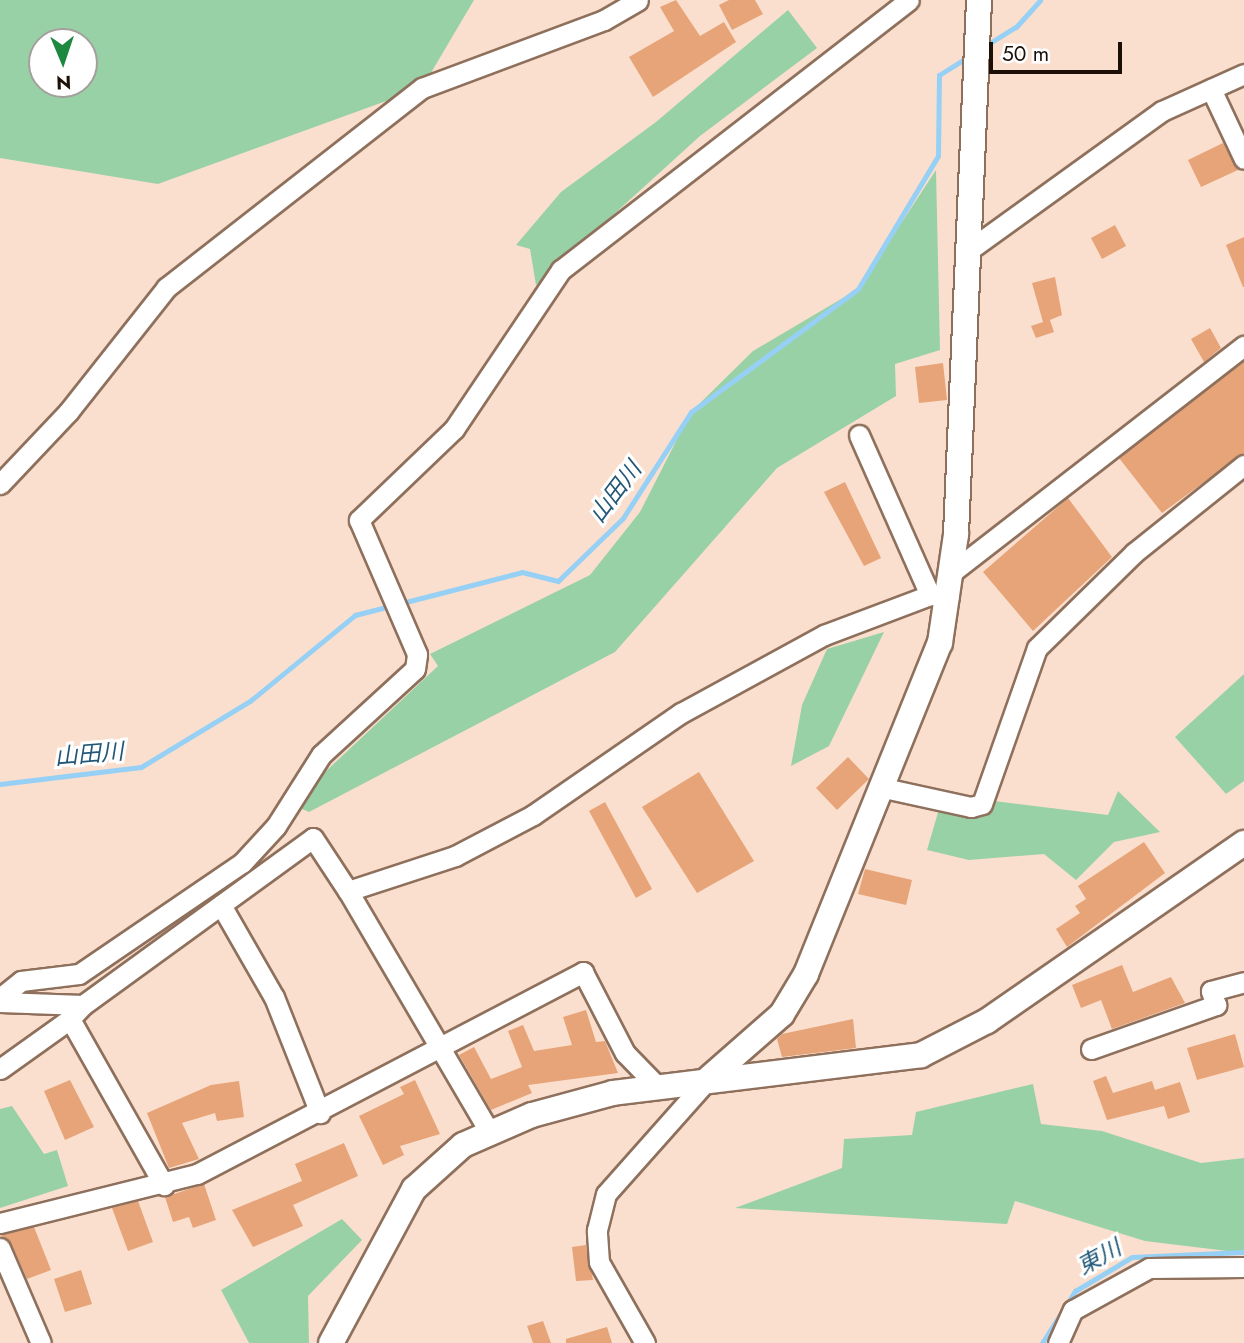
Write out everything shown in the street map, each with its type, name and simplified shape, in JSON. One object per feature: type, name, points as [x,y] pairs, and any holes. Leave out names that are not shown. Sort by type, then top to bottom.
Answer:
[{"type":"street","points":[[0,484],[69,411],[166,288],[411,96],[638,0]]},
{"type":"street","points":[[0,1000],[20,981],[79,974],[242,863],[275,826],[321,755],[415,669],[417,654],[359,520],[454,429],[561,270],[909,0]]},
{"type":"street","points":[[645,1343],[600,1262],[597,1230],[606,1194],[709,1078],[782,1014],[825,937],[940,643],[972,248],[979,0]]},
{"type":"street","points":[[972,248],[1162,111],[1244,74]]},
{"type":"street","points":[[1211,89],[1244,159]]},
{"type":"street","points":[[348,891],[455,856],[533,816],[693,706],[824,635],[943,588],[1244,346]]},
{"type":"street","points":[[859,435],[943,588]]},
{"type":"street","points":[[884,788],[971,807],[982,804],[1037,648],[1134,553],[1244,465]]},
{"type":"street","points":[[0,1069],[313,838],[443,1047],[490,1133]]},
{"type":"street","points":[[331,1343],[414,1189],[439,1161],[490,1133],[567,1105],[709,1078],[887,1064],[956,1039],[1244,843]]},
{"type":"street","points":[[221,905],[274,997],[320,1113]]},
{"type":"street","points":[[0,1223],[164,1185],[320,1113],[583,972],[625,1053],[660,1089]]},
{"type":"street","points":[[1091,1049],[1216,1005],[1211,991],[1244,982]]},
{"type":"street","points":[[0,1000],[76,1012]]},
{"type":"street","points":[[76,1012],[164,1185]]},
{"type":"street","points":[[0,1248],[41,1343]]},
{"type":"street","points":[[1058,1343],[1073,1310],[1149,1268],[1244,1267]]},
{"type":"green space","points":[[0,0],[474,0],[422,88],[158,184],[0,158]]},
{"type":"green space","points":[[788,10],[817,48],[700,136],[536,285],[530,249],[516,245],[561,192],[656,122]]},
{"type":"green space","points":[[936,170],[940,350],[895,364],[896,396],[777,468],[615,652],[309,812],[291,804],[438,666],[430,654],[590,575],[640,512],[691,412],[753,351],[858,289]]},
{"type":"green space","points":[[884,632],[829,746],[791,766],[802,705],[827,649]]},
{"type":"green space","points":[[1244,674],[1244,781],[1226,794],[1175,737]]},
{"type":"green space","points":[[1118,791],[1160,832],[1114,842],[1076,880],[1044,854],[969,860],[927,850],[939,809],[984,815],[994,801],[1108,815]]},
{"type":"green space","points":[[1033,1084],[1041,1124],[1102,1131],[1201,1163],[1244,1158],[1244,1253],[1145,1241],[1015,1201],[1007,1224],[735,1208],[842,1168],[844,1139],[912,1135],[916,1112]]},
{"type":"green space","points":[[12,1106],[44,1154],[57,1150],[68,1186],[0,1208],[0,1109]]},
{"type":"green space","points":[[342,1219],[362,1240],[308,1296],[309,1343],[249,1343],[221,1290]]},
{"type":"building","points":[[676,0],[700,36],[724,22],[736,42],[653,97],[629,57],[674,31],[660,7]]},
{"type":"building","points":[[729,0],[755,0],[763,14],[732,30],[719,5]]},
{"type":"building","points":[[1223,143],[1238,170],[1201,187],[1188,160]]},
{"type":"building","points":[[1115,225],[1126,246],[1102,259],[1091,238]]},
{"type":"building","points":[[1244,237],[1244,287],[1243,287],[1226,245]]},
{"type":"building","points":[[1055,277],[1062,315],[1050,320],[1054,332],[1036,338],[1031,326],[1043,322],[1032,283]]},
{"type":"building","points":[[1210,328],[1221,348],[1204,362],[1191,339]]},
{"type":"building","points":[[1244,361],[1244,453],[1162,513],[1119,458]]},
{"type":"building","points":[[943,363],[947,400],[919,403],[915,367]]},
{"type":"building","points":[[845,482],[881,558],[864,566],[824,492]]},
{"type":"building","points":[[1068,498],[1112,557],[1033,631],[983,572]]},
{"type":"building","points":[[848,757],[869,779],[837,810],[816,788]]},
{"type":"building","points":[[699,772],[754,861],[697,893],[642,807]]},
{"type":"building","points":[[605,802],[652,889],[636,898],[589,811]]},
{"type":"building","points":[[1144,842],[1165,873],[1067,947],[1056,929],[1080,913],[1075,906],[1086,899],[1078,886]]},
{"type":"building","points":[[865,869],[912,880],[906,905],[858,894]]},
{"type":"building","points":[[1122,965],[1133,992],[1171,977],[1185,1003],[1112,1029],[1101,1000],[1081,1008],[1072,985]]},
{"type":"building","points":[[586,1010],[596,1042],[605,1041],[618,1073],[528,1085],[532,1093],[491,1110],[459,1055],[474,1047],[491,1079],[522,1067],[508,1031],[523,1025],[534,1051],[572,1045],[563,1017]]},
{"type":"building","points":[[853,1019],[856,1048],[782,1057],[777,1039],[782,1034]]},
{"type":"building","points":[[1235,1034],[1244,1067],[1197,1080],[1187,1048]]},
{"type":"building","points":[[1106,1076],[1113,1093],[1152,1081],[1155,1090],[1180,1082],[1190,1112],[1168,1119],[1164,1106],[1107,1120],[1093,1081]]},
{"type":"building","points":[[70,1080],[94,1127],[65,1140],[44,1091]]},
{"type":"building","points":[[415,1080],[440,1134],[400,1146],[404,1155],[383,1165],[359,1116],[404,1094],[400,1087]]},
{"type":"building","points":[[239,1081],[244,1117],[217,1121],[215,1113],[182,1123],[199,1159],[169,1168],[147,1113],[211,1085]]},
{"type":"building","points":[[344,1143],[358,1176],[293,1205],[303,1226],[253,1247],[232,1210],[302,1181],[295,1164]]},
{"type":"building","points":[[204,1184],[216,1220],[193,1228],[189,1217],[173,1222],[165,1197]]},
{"type":"building","points":[[138,1201],[153,1242],[128,1251],[112,1208]]},
{"type":"building","points":[[34,1227],[51,1270],[27,1279],[11,1243],[0,1235]]},
{"type":"building","points":[[586,1245],[593,1280],[576,1281],[572,1247]]},
{"type":"building","points":[[81,1270],[92,1304],[65,1312],[54,1279]]},
{"type":"building","points":[[543,1321],[551,1343],[533,1343],[527,1326]]},
{"type":"building","points":[[607,1327],[612,1343],[566,1343],[566,1339]]},
{"type":"waterway","name":"山田川","points":[[985,46],[1016,27],[1040,0]]},
{"type":"waterway","name":"山田川","points":[[0,784],[141,767],[250,701],[355,615],[522,572],[558,581],[623,518],[691,412],[858,289],[938,156],[939,75],[968,57]]},
{"type":"waterway","name":"東川","points":[[1042,1343],[1075,1291],[1132,1257],[1244,1252]]}]
